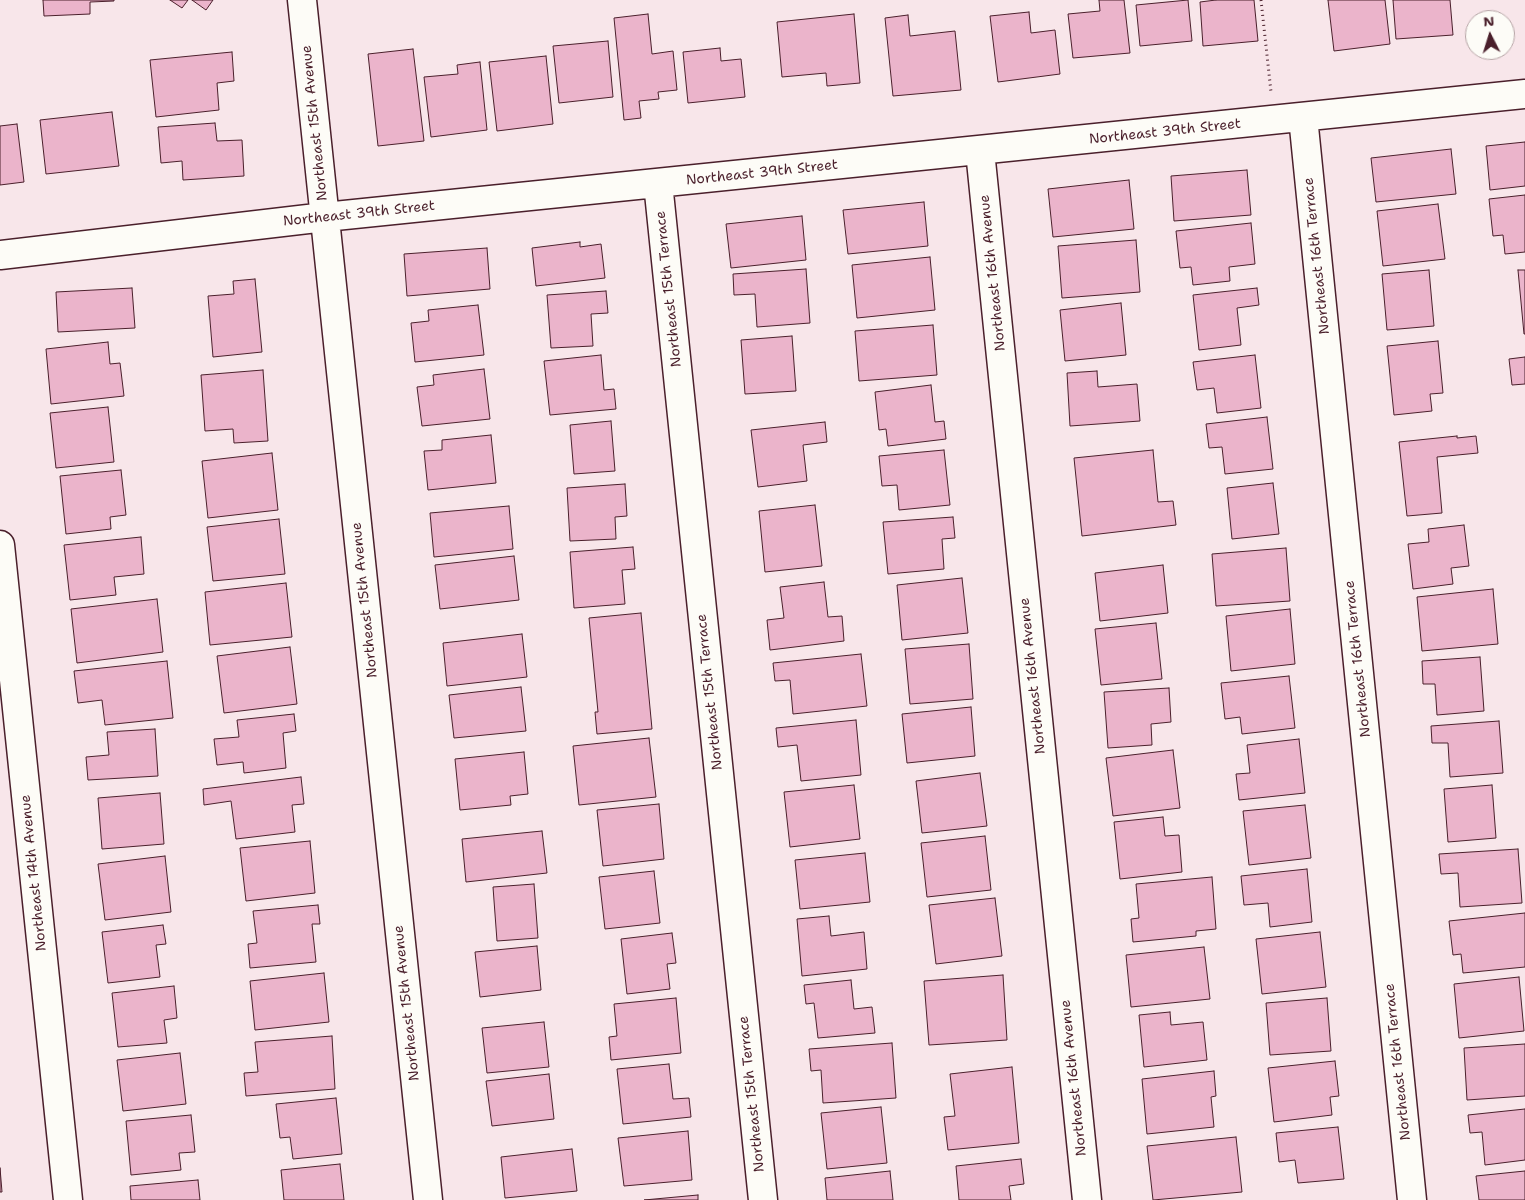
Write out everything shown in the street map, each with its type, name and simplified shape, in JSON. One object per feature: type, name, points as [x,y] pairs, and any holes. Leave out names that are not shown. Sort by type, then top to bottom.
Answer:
[{"type":"street","name":"Northeast 15th Avenue","points":[[302,0],[428,1200]]},
{"type":"street","name":"Northeast 39th Street","points":[[0,254],[658,183],[1525,94]]},
{"type":"street","name":"Northeast 16th Terrace","points":[[1303,117],[1412,1200]]},
{"type":"street","name":"Northeast 16th Avenue","points":[[980,151],[1086,1200]]},
{"type":"street","name":"Northeast 15th Terrace","points":[[658,183],[763,1200]]},
{"type":"street","name":"Northeast 14th Avenue","points":[[0,546],[68,1200]]},
{"type":"path","points":[[1261,0],[1271,92]]},
{"type":"building","points":[[43,0],[114,1],[90,2],[90,14],[44,16]]},
{"type":"building","points":[[170,0],[188,0],[182,8]]},
{"type":"building","points":[[192,0],[213,0],[206,10]]},
{"type":"building","points":[[1099,0],[1124,0],[1130,53],[1073,58],[1068,14],[1100,11]]},
{"type":"building","points":[[1188,0],[1192,41],[1140,46],[1136,5]]},
{"type":"building","points":[[1254,0],[1258,41],[1203,46],[1200,2]]},
{"type":"building","points":[[1328,0],[1385,0],[1390,44],[1334,51]]},
{"type":"building","points":[[1393,0],[1450,0],[1453,35],[1396,39]]},
{"type":"building","points":[[1029,12],[1031,33],[1055,30],[1060,74],[998,82],[990,16]]},
{"type":"building","points":[[648,14],[652,54],[673,51],[677,90],[658,92],[659,99],[639,101],[641,118],[624,120],[614,18]]},
{"type":"building","points":[[854,14],[860,83],[827,86],[826,73],[782,77],[777,22]]},
{"type":"building","points":[[908,15],[910,36],[955,31],[961,90],[893,96],[885,18]]},
{"type":"building","points":[[608,41],[613,97],[559,103],[553,46]]},
{"type":"building","points":[[720,48],[721,61],[741,59],[745,97],[688,103],[683,52]]},
{"type":"building","points":[[413,49],[424,141],[378,146],[368,54]]},
{"type":"building","points":[[232,52],[234,81],[217,83],[219,110],[156,117],[150,60]]},
{"type":"building","points":[[546,56],[553,124],[497,131],[489,62]]},
{"type":"building","points":[[480,62],[487,130],[431,137],[424,77],[458,74],[457,65]]},
{"type":"building","points":[[112,112],[119,166],[46,174],[40,120]]},
{"type":"building","points":[[215,123],[217,141],[242,140],[244,176],[183,180],[182,161],[161,163],[158,127]]},
{"type":"building","points":[[17,124],[24,182],[0,185],[0,126]]},
{"type":"building","points":[[1525,142],[1525,186],[1490,190],[1486,146]]},
{"type":"building","points":[[1451,149],[1456,194],[1376,202],[1371,158]]},
{"type":"building","points":[[1247,170],[1251,215],[1174,221],[1171,176]]},
{"type":"building","points":[[1129,180],[1134,229],[1053,237],[1048,189]]},
{"type":"building","points":[[1525,195],[1525,252],[1505,254],[1503,235],[1493,236],[1489,199]]},
{"type":"building","points":[[924,202],[928,246],[848,254],[843,210]]},
{"type":"building","points":[[1438,204],[1445,259],[1383,266],[1377,211]]},
{"type":"building","points":[[802,216],[806,260],[731,268],[726,224]]},
{"type":"building","points":[[1251,223],[1255,264],[1229,267],[1230,281],[1193,285],[1191,267],[1180,268],[1176,231]]},
{"type":"building","points":[[1136,240],[1140,292],[1062,298],[1058,246]]},
{"type":"building","points":[[580,242],[580,247],[601,244],[605,278],[536,286],[532,248]]},
{"type":"building","points":[[487,248],[490,289],[407,296],[404,254]]},
{"type":"building","points":[[930,257],[935,310],[857,318],[852,265]]},
{"type":"building","points":[[806,269],[810,323],[757,327],[755,294],[734,295],[733,274]]},
{"type":"building","points":[[1429,270],[1434,326],[1387,330],[1382,274]]},
{"type":"building","points":[[1518,270],[1525,270],[1525,334],[1524,334]]},
{"type":"building","points":[[255,279],[262,352],[213,357],[208,296],[234,294],[233,281]]},
{"type":"building","points":[[132,288],[135,328],[58,332],[56,292]]},
{"type":"building","points":[[1257,288],[1259,305],[1237,308],[1241,345],[1199,350],[1193,295]]},
{"type":"building","points":[[606,291],[608,313],[591,314],[593,346],[551,348],[547,295]]},
{"type":"building","points":[[1121,303],[1126,355],[1065,361],[1060,310]]},
{"type":"building","points":[[478,305],[484,355],[415,362],[411,323],[429,321],[428,310]]},
{"type":"building","points":[[933,325],[937,375],[859,381],[855,331]]},
{"type":"building","points":[[792,336],[796,391],[745,394],[741,340]]},
{"type":"building","points":[[1438,341],[1443,393],[1430,394],[1432,411],[1394,415],[1387,346]]},
{"type":"building","points":[[108,342],[110,364],[120,363],[124,396],[51,404],[46,349]]},
{"type":"building","points":[[601,355],[604,390],[614,389],[616,409],[550,415],[544,361]]},
{"type":"building","points":[[1255,355],[1261,408],[1217,413],[1214,388],[1197,390],[1193,362]]},
{"type":"building","points":[[1525,357],[1525,384],[1512,385],[1509,359]]},
{"type":"building","points":[[484,369],[490,419],[422,426],[417,387],[434,385],[433,375]]},
{"type":"building","points":[[263,370],[268,441],[234,443],[233,429],[205,431],[201,375]]},
{"type":"building","points":[[1097,371],[1098,387],[1137,384],[1140,421],[1070,426],[1067,373]]},
{"type":"building","points":[[931,385],[935,422],[944,421],[946,439],[888,446],[886,429],[879,430],[875,392]]},
{"type":"building","points":[[108,407],[114,462],[56,468],[50,413]]},
{"type":"building","points":[[1267,417],[1273,469],[1225,474],[1222,447],[1209,448],[1206,424]]},
{"type":"building","points":[[611,421],[615,471],[574,474],[570,425]]},
{"type":"building","points":[[825,422],[827,442],[803,445],[807,481],[758,487],[751,430]]},
{"type":"building","points":[[491,435],[496,483],[428,490],[424,451],[442,450],[442,440]]},
{"type":"building","points":[[1457,436],[1457,438],[1476,436],[1478,453],[1437,457],[1442,513],[1407,516],[1399,442]]},
{"type":"building","points":[[944,450],[950,505],[899,510],[897,485],[882,486],[879,456]]},
{"type":"building","points":[[1153,450],[1158,502],[1173,501],[1176,525],[1082,536],[1074,458]]},
{"type":"building","points":[[272,453],[278,510],[208,518],[202,461]]},
{"type":"building","points":[[121,470],[126,515],[110,517],[111,529],[66,534],[60,476]]},
{"type":"building","points":[[1273,483],[1279,534],[1232,539],[1227,488]]},
{"type":"building","points":[[625,484],[627,516],[615,517],[616,539],[570,541],[567,488]]},
{"type":"building","points":[[815,505],[822,566],[765,572],[759,511]]},
{"type":"building","points":[[509,506],[513,549],[434,557],[430,513]]},
{"type":"building","points":[[953,517],[955,538],[942,539],[944,569],[888,574],[883,522]]},
{"type":"building","points":[[279,519],[285,574],[213,581],[207,527]]},
{"type":"building","points":[[1464,525],[1469,566],[1451,568],[1453,584],[1413,589],[1408,544],[1429,542],[1428,529]]},
{"type":"building","points":[[141,537],[144,574],[114,577],[116,595],[70,600],[64,545]]},
{"type":"building","points":[[633,547],[635,569],[622,570],[625,604],[574,608],[570,552]]},
{"type":"building","points":[[1286,548],[1290,601],[1216,606],[1212,554]]},
{"type":"building","points":[[514,556],[519,600],[440,609],[435,565]]},
{"type":"building","points":[[1163,565],[1168,613],[1100,621],[1095,573]]},
{"type":"building","points":[[962,578],[968,633],[902,640],[897,585]]},
{"type":"building","points":[[824,582],[828,617],[842,616],[844,641],[770,650],[767,620],[784,618],[780,587]]},
{"type":"building","points":[[286,583],[292,637],[210,645],[205,592]]},
{"type":"building","points":[[1493,589],[1498,644],[1422,651],[1417,597]]},
{"type":"building","points":[[157,599],[163,652],[77,663],[71,609]]},
{"type":"building","points":[[1290,609],[1295,664],[1231,671],[1226,616]]},
{"type":"building","points":[[641,613],[652,729],[597,734],[595,712],[598,712],[589,618]]},
{"type":"building","points":[[1156,623],[1162,679],[1101,685],[1095,629]]},
{"type":"building","points":[[522,634],[527,677],[447,686],[443,643]]},
{"type":"building","points":[[969,644],[973,699],[910,704],[905,649]]},
{"type":"building","points":[[290,647],[297,704],[224,713],[217,656]]},
{"type":"building","points":[[861,654],[867,706],[793,714],[790,680],[775,681],[773,663]]},
{"type":"building","points":[[1480,657],[1484,711],[1437,715],[1435,684],[1423,684],[1422,661]]},
{"type":"building","points":[[167,661],[173,718],[105,725],[102,700],[78,703],[74,671]]},
{"type":"building","points":[[1289,676],[1295,728],[1242,734],[1240,717],[1225,719],[1221,683]]},
{"type":"building","points":[[521,687],[526,731],[454,738],[449,695]]},
{"type":"building","points":[[1169,688],[1171,722],[1151,724],[1152,745],[1108,748],[1104,692]]},
{"type":"building","points":[[971,707],[975,756],[907,763],[902,714]]},
{"type":"building","points":[[294,714],[296,731],[283,733],[286,768],[244,773],[243,762],[217,765],[214,739],[239,737],[237,720]]},
{"type":"building","points":[[856,720],[861,775],[801,781],[797,745],[778,747],[776,728]]},
{"type":"building","points":[[1499,721],[1503,773],[1450,777],[1448,743],[1432,743],[1431,726]]},
{"type":"building","points":[[155,729],[158,776],[88,780],[86,757],[109,755],[107,732]]},
{"type":"building","points":[[649,738],[656,797],[579,805],[573,746]]},
{"type":"building","points":[[1299,739],[1305,793],[1239,800],[1236,774],[1250,773],[1247,745]]},
{"type":"building","points":[[1173,750],[1180,808],[1113,816],[1106,758]]},
{"type":"building","points":[[524,752],[528,794],[510,796],[511,805],[460,810],[455,759]]},
{"type":"building","points":[[980,773],[987,826],[922,833],[916,781]]},
{"type":"building","points":[[301,777],[304,804],[292,805],[295,832],[236,839],[231,801],[204,805],[203,789]]},
{"type":"building","points":[[854,785],[860,839],[790,847],[784,792]]},
{"type":"building","points":[[1492,785],[1496,838],[1448,842],[1444,789]]},
{"type":"building","points":[[160,793],[164,844],[102,849],[98,798]]},
{"type":"building","points":[[659,804],[664,859],[603,866],[597,810]]},
{"type":"building","points":[[1305,805],[1311,858],[1249,865],[1243,811]]},
{"type":"building","points":[[1163,817],[1165,836],[1179,835],[1182,872],[1120,879],[1114,822]]},
{"type":"building","points":[[542,831],[547,873],[466,882],[462,839]]},
{"type":"building","points":[[985,836],[991,890],[927,897],[921,843]]},
{"type":"building","points":[[310,841],[315,893],[246,901],[240,848]]},
{"type":"building","points":[[1518,849],[1522,903],[1460,907],[1458,873],[1441,874],[1439,854]]},
{"type":"building","points":[[865,853],[870,902],[800,909],[795,860]]},
{"type":"building","points":[[165,856],[171,912],[105,920],[98,864]]},
{"type":"building","points":[[1307,869],[1312,922],[1270,927],[1268,903],[1244,905],[1241,876]]},
{"type":"building","points":[[654,871],[660,923],[605,929],[599,877]]},
{"type":"building","points":[[1212,877],[1216,929],[1196,931],[1196,936],[1133,942],[1131,919],[1139,918],[1136,884]]},
{"type":"building","points":[[534,884],[538,938],[497,941],[493,887]]},
{"type":"building","points":[[995,898],[1002,956],[936,964],[929,905]]},
{"type":"building","points":[[318,905],[320,924],[312,924],[316,962],[250,968],[248,944],[257,943],[253,911]]},
{"type":"building","points":[[1525,913],[1525,967],[1463,973],[1461,954],[1453,955],[1449,921]]},
{"type":"building","points":[[829,916],[831,936],[864,932],[867,969],[802,976],[797,919]]},
{"type":"building","points":[[163,925],[166,944],[156,945],[160,977],[108,983],[102,932]]},
{"type":"building","points":[[1320,932],[1326,987],[1262,994],[1256,939]]},
{"type":"building","points":[[672,933],[676,963],[667,964],[670,989],[627,994],[621,939]]},
{"type":"building","points":[[537,946],[541,990],[480,997],[475,952]]},
{"type":"building","points":[[1204,947],[1210,999],[1131,1007],[1126,955]]},
{"type":"building","points":[[324,973],[329,1022],[255,1030],[250,981]]},
{"type":"building","points":[[1003,975],[1007,1040],[929,1045],[924,981]]},
{"type":"building","points":[[1519,977],[1524,1031],[1459,1038],[1454,984]]},
{"type":"building","points":[[851,980],[854,1009],[872,1007],[875,1033],[818,1038],[814,1003],[806,1004],[804,985]]},
{"type":"building","points":[[174,986],[177,1018],[164,1020],[167,1043],[118,1047],[112,993]]},
{"type":"building","points":[[676,998],[681,1053],[611,1060],[609,1037],[617,1036],[614,1004]]},
{"type":"building","points":[[1327,998],[1331,1051],[1270,1055],[1266,1003]]},
{"type":"building","points":[[1170,1012],[1171,1025],[1203,1022],[1207,1060],[1144,1067],[1139,1015]]},
{"type":"building","points":[[544,1022],[549,1067],[487,1073],[482,1028]]},
{"type":"building","points":[[332,1036],[335,1089],[246,1096],[244,1073],[258,1072],[255,1042]]},
{"type":"building","points":[[892,1043],[896,1098],[823,1103],[821,1070],[811,1071],[809,1049]]},
{"type":"building","points":[[1525,1044],[1525,1096],[1467,1100],[1464,1048]]},
{"type":"building","points":[[180,1053],[186,1104],[123,1111],[117,1060]]},
{"type":"building","points":[[1335,1061],[1339,1096],[1330,1097],[1332,1115],[1274,1122],[1268,1068]]},
{"type":"building","points":[[669,1064],[673,1099],[689,1098],[691,1117],[623,1124],[617,1069]]},
{"type":"building","points":[[1012,1067],[1019,1143],[948,1150],[944,1117],[955,1116],[950,1074]]},
{"type":"building","points":[[1214,1071],[1216,1096],[1211,1097],[1214,1127],[1147,1134],[1142,1079]]},
{"type":"building","points":[[549,1074],[554,1119],[492,1126],[486,1081]]},
{"type":"building","points":[[336,1098],[342,1154],[293,1159],[290,1137],[280,1138],[276,1104]]},
{"type":"building","points":[[881,1107],[887,1163],[827,1169],[821,1113]]},
{"type":"building","points":[[1525,1109],[1525,1160],[1485,1165],[1482,1132],[1470,1133],[1468,1115]]},
{"type":"building","points":[[191,1115],[195,1152],[179,1153],[181,1170],[131,1175],[126,1121]]},
{"type":"building","points":[[1338,1127],[1344,1179],[1298,1183],[1295,1160],[1279,1162],[1276,1133]]},
{"type":"building","points":[[688,1131],[692,1180],[624,1186],[618,1138]]},
{"type":"building","points":[[1236,1137],[1242,1192],[1153,1200],[1147,1146]]},
{"type":"building","points":[[572,1149],[577,1191],[505,1198],[501,1157]]},
{"type":"building","points":[[1021,1159],[1024,1184],[1009,1186],[1011,1200],[959,1200],[956,1166]]},
{"type":"building","points":[[340,1164],[344,1200],[284,1200],[281,1170]]},
{"type":"building","points":[[0,1168],[2,1192],[0,1192]]},
{"type":"building","points":[[890,1171],[893,1200],[827,1200],[825,1178]]},
{"type":"building","points":[[1525,1171],[1525,1200],[1479,1200],[1476,1176]]},
{"type":"building","points":[[198,1180],[200,1200],[131,1200],[130,1186]]},
{"type":"building","points":[[698,1195],[698,1200],[644,1200]]}]
